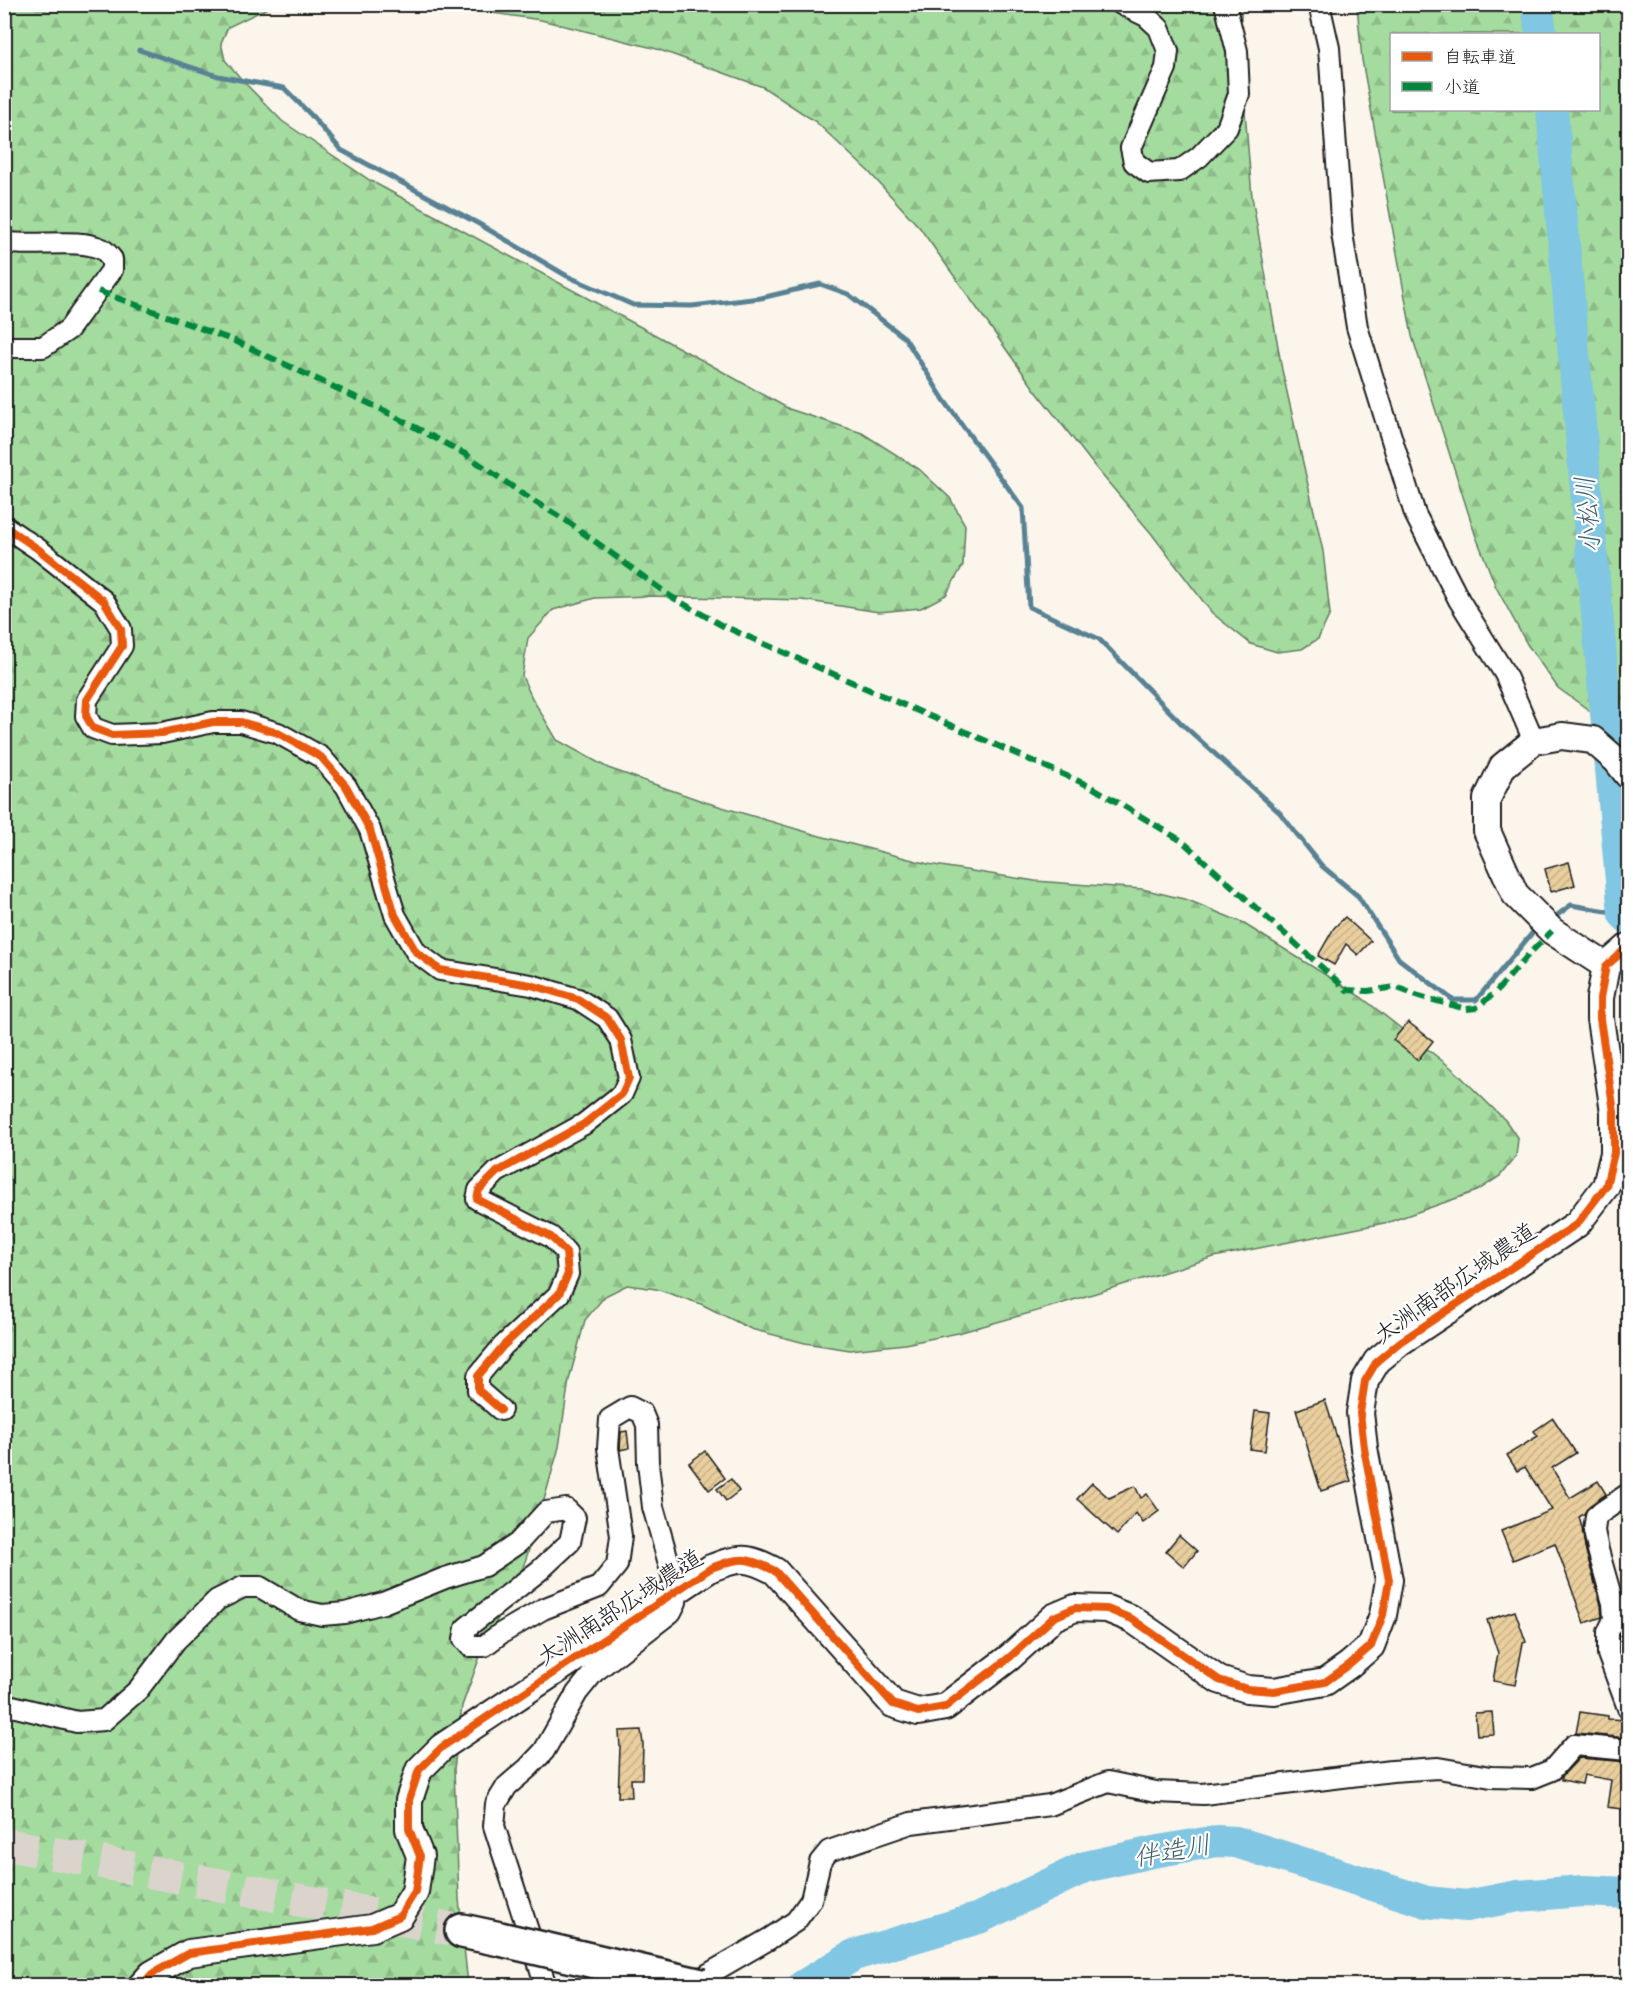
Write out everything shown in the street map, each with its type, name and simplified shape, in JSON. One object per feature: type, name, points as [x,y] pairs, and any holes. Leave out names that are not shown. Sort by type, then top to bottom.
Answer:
[{"type":"highway","points":[[462,1931],[702,1986]]},
{"type":"street","points":[[1121,4],[1146,16],[1160,28],[1168,51],[1166,68],[1131,148],[1134,162],[1149,173],[1179,171],[1199,156],[1227,128],[1239,94],[1237,51],[1225,4]]},
{"type":"street","points":[[1319,4],[1329,48],[1342,233],[1357,327],[1415,514],[1458,600],[1505,674],[1534,741]]},
{"type":"street","points":[[4,242],[20,245],[78,244],[103,249],[112,259],[112,270],[69,329],[43,347],[4,347]]},
{"type":"street","points":[[4,526],[38,549],[104,601],[121,629],[122,646],[87,700],[86,716],[93,728],[112,735],[122,735],[162,733],[213,722],[241,722],[278,733],[321,757],[346,786],[370,830],[395,915],[416,952],[440,970],[531,985],[578,999],[607,1018],[621,1040],[629,1078],[622,1094],[584,1124],[497,1172],[479,1190],[477,1199],[551,1237],[566,1252],[568,1274],[559,1294],[503,1346],[478,1376],[478,1390],[501,1410]]},
{"type":"street","points":[[1629,775],[1593,740],[1562,736],[1534,741],[1503,766],[1487,799],[1487,831],[1515,894],[1552,931],[1606,966],[1629,947]]},
{"type":"street","name":"大洲南部広域農道","points":[[141,1986],[152,1974],[189,1953],[372,1928],[400,1916],[415,1892],[420,1856],[409,1829],[409,1800],[419,1770],[442,1747],[711,1568],[736,1558],[759,1563],[775,1571],[894,1704],[918,1712],[945,1707],[1010,1657],[1054,1617],[1075,1608],[1107,1609],[1132,1619],[1219,1680],[1247,1689],[1274,1691],[1325,1682],[1371,1646],[1383,1615],[1389,1580],[1364,1448],[1360,1413],[1365,1381],[1377,1361],[1400,1342],[1577,1224],[1606,1186],[1614,1153],[1614,1112],[1600,1019],[1600,998],[1606,966]]},
{"type":"street","points":[[4,1704],[77,1722],[104,1720],[138,1690],[177,1640],[209,1608],[218,1600],[243,1587],[260,1587],[299,1610],[322,1615],[345,1613],[383,1603],[445,1578],[484,1566],[518,1543],[546,1512],[566,1509],[575,1518],[570,1542],[540,1570],[466,1628],[464,1639],[470,1646],[484,1646],[543,1609],[599,1587],[617,1565],[621,1536],[608,1448],[610,1419],[630,1407],[642,1413],[647,1425],[653,1507],[677,1592],[676,1602],[671,1612],[594,1672],[577,1693],[544,1751],[507,1786],[496,1804],[494,1826],[546,1986]]},
{"type":"street","points":[[1629,1494],[1596,1516],[1594,1531],[1613,1603],[1614,1619],[1608,1632],[1608,1654],[1629,1708]]},
{"type":"street","points":[[688,1986],[796,1921],[811,1900],[820,1862],[829,1851],[911,1823],[1050,1805],[1108,1782],[1156,1792],[1203,1794],[1392,1770],[1438,1768],[1491,1777],[1532,1778],[1552,1770],[1574,1745],[1629,1750]]},
{"type":"green space","points":[[5,5],[274,5],[228,27],[221,43],[225,60],[282,121],[371,181],[789,409],[862,433],[919,469],[950,498],[965,525],[963,565],[946,595],[921,608],[879,612],[802,600],[649,596],[595,598],[553,610],[528,638],[522,676],[557,740],[608,768],[705,802],[820,836],[928,864],[1035,881],[1142,889],[1188,900],[1241,922],[1361,997],[1454,1070],[1506,1121],[1518,1139],[1516,1156],[1500,1176],[1477,1191],[1389,1222],[1214,1257],[1037,1311],[958,1333],[905,1344],[850,1350],[805,1343],[751,1329],[701,1304],[656,1289],[627,1285],[605,1296],[585,1320],[569,1380],[559,1447],[517,1586],[487,1637],[462,1706],[454,1769],[459,1899],[468,1985],[5,1986]]},
{"type":"green space","points":[[436,5],[1242,5],[1239,38],[1252,197],[1282,370],[1323,551],[1330,614],[1318,639],[1302,649],[1277,652],[1251,644],[1212,613],[1151,533],[1035,390],[920,228],[869,172],[816,122],[763,87],[657,49],[541,20]]},
{"type":"green space","points":[[1357,5],[1628,5],[1628,738],[1558,688],[1527,644],[1496,587],[1475,534],[1412,336],[1362,60]]},
{"type":"building","points":[[1569,862],[1575,885],[1551,892],[1545,869]]},
{"type":"building","points":[[1345,917],[1371,941],[1358,955],[1346,944],[1334,965],[1318,956],[1334,928]]},
{"type":"building","points":[[1408,1022],[1433,1041],[1418,1060],[1393,1040]]},
{"type":"building","points":[[1325,1400],[1351,1481],[1321,1491],[1296,1410]]},
{"type":"building","points":[[1255,1411],[1270,1413],[1265,1451],[1250,1449]]},
{"type":"building","points":[[1553,1418],[1576,1453],[1552,1468],[1570,1498],[1598,1481],[1606,1494],[1589,1506],[1579,1517],[1602,1617],[1584,1623],[1555,1543],[1513,1560],[1501,1531],[1552,1510],[1525,1467],[1517,1471],[1507,1455],[1538,1436],[1534,1431]]},
{"type":"building","points":[[627,1431],[629,1448],[620,1450],[621,1432]]},
{"type":"building","points":[[705,1451],[725,1478],[709,1490],[689,1463]]},
{"type":"building","points":[[731,1479],[739,1491],[726,1501],[717,1489]]},
{"type":"building","points":[[1092,1483],[1109,1498],[1135,1486],[1141,1498],[1147,1494],[1159,1511],[1143,1523],[1136,1513],[1117,1535],[1077,1499]]},
{"type":"building","points":[[1179,1535],[1197,1551],[1184,1567],[1166,1551]]},
{"type":"building","points":[[1515,1611],[1526,1642],[1523,1643],[1515,1685],[1493,1681],[1498,1653],[1487,1620]]},
{"type":"building","points":[[1629,1629],[1629,1675],[1620,1652],[1620,1635],[1621,1632]]},
{"type":"building","points":[[1492,1712],[1494,1734],[1477,1735],[1475,1713]]},
{"type":"building","points":[[1580,1712],[1608,1716],[1608,1719],[1627,1720],[1627,1738],[1576,1733]]},
{"type":"building","points":[[641,1730],[642,1779],[631,1779],[632,1797],[618,1797],[619,1731]]},
{"type":"building","points":[[1579,1758],[1629,1762],[1629,1810],[1607,1807],[1611,1780],[1584,1775],[1582,1784],[1562,1780],[1562,1776]]},
{"type":"waterway","name":"小松川","points":[[1537,4],[1541,33]]},
{"type":"waterway","points":[[139,50],[218,76],[284,88],[341,150],[479,224],[567,276],[633,305],[692,306],[761,298],[820,284],[848,294],[905,338],[944,400],[1023,508],[1029,607],[1099,639],[1181,723],[1280,813],[1322,866],[1358,896],[1399,959],[1453,1000],[1476,1000],[1533,932],[1539,928]]},
{"type":"waterway","name":"小松川","points":[[1552,111],[1624,914],[1628,918]]},
{"type":"waterway","points":[[1552,919],[1571,905],[1624,914]]},
{"type":"waterway","name":"伴造川","points":[[803,1986],[854,1955],[979,1918],[1085,1867],[1217,1841],[1236,1842],[1427,1902],[1466,1906],[1518,1896],[1583,1891],[1628,1893]]},
{"type":"tunnel","points":[[4,1844],[462,1931]]},
{"type":"marked path","points":[[98,291],[235,341],[381,409],[465,454],[530,499],[567,521],[670,596],[721,625],[1092,787],[1182,841],[1347,990],[1368,991],[1395,987],[1466,1009],[1476,1008],[1496,992],[1552,931]]},
{"type":"cycle path","points":[[4,526],[38,549],[104,601],[121,629],[122,646],[87,700],[86,716],[93,728],[112,735],[162,733],[213,722],[241,722],[278,733],[321,757],[346,786],[370,830],[395,915],[416,952],[440,970],[531,985],[578,999],[607,1018],[621,1040],[629,1078],[622,1094],[584,1124],[497,1172],[479,1190],[477,1199],[551,1237],[566,1252],[568,1274],[559,1294],[503,1346],[478,1376],[478,1390],[501,1410]]},
{"type":"cycle path","points":[[141,1986],[152,1974],[189,1953],[372,1928],[400,1916],[415,1892],[420,1856],[409,1829],[409,1800],[419,1770],[442,1747],[711,1568],[736,1560],[750,1561],[775,1571],[893,1704],[918,1712],[945,1707],[1010,1657],[1054,1617],[1075,1608],[1107,1609],[1132,1619],[1219,1680],[1247,1689],[1274,1691],[1325,1682],[1371,1646],[1383,1615],[1389,1580],[1364,1448],[1360,1413],[1365,1381],[1377,1361],[1400,1342],[1577,1224],[1606,1186],[1614,1153],[1614,1112],[1600,1019],[1600,998],[1606,966],[1628,947]]}]
